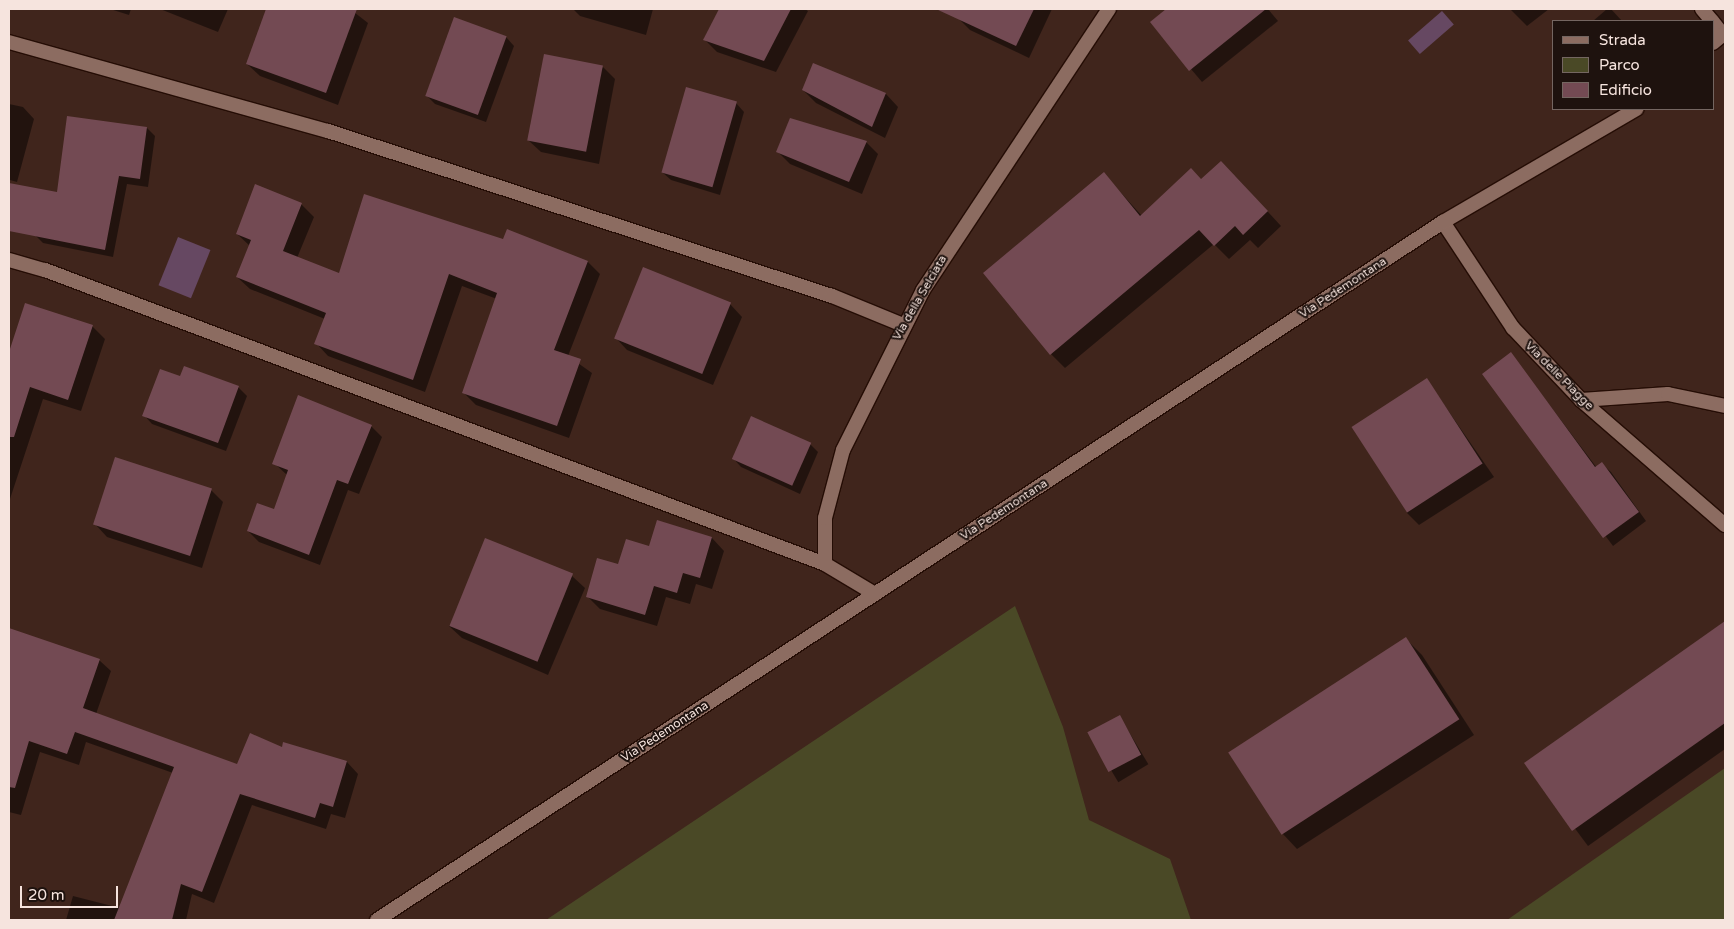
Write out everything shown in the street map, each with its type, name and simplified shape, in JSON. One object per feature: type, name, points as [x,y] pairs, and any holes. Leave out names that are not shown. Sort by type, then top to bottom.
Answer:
[{"type":"street","name":"Via della Selciata","points":[[825,564],[825,518],[831,485],[859,413],[903,325],[981,199],[1109,9]]},
{"type":"street","points":[[1702,9],[1710,20]]},
{"type":"street","points":[[1714,26],[1720,37]]},
{"type":"street","points":[[9,42],[328,131],[832,296],[903,325]]},
{"type":"street","name":"Via Pedemontana","points":[[377,920],[1443,222],[1634,110]]},
{"type":"street","name":"Via delle Piagge","points":[[1443,222],[1513,328],[1580,400],[1725,525]]},
{"type":"street","points":[[9,260],[45,270],[825,564],[874,594]]},
{"type":"street","points":[[1580,400],[1668,394],[1725,406]]},
{"type":"green space","points":[[1015,606],[1063,727],[1089,820],[1170,859],[1191,920],[546,920]]},
{"type":"green space","points":[[1725,768],[1725,920],[1507,920]]},
{"type":"shaded area","points":[[1442,11],[1454,25],[1420,54],[1408,41]]},
{"type":"shaded area","points":[[178,237],[210,250],[191,298],[159,285]]},
{"type":"building","points":[[266,9],[357,9],[326,93],[246,64]]},
{"type":"building","points":[[719,9],[791,9],[764,61],[703,40]]},
{"type":"building","points":[[936,9],[1034,9],[1016,46]]},
{"type":"building","points":[[1166,9],[1266,9],[1189,71],[1150,22]]},
{"type":"building","points":[[454,17],[507,36],[478,115],[425,96]]},
{"type":"building","points":[[544,54],[603,65],[586,152],[527,140]]},
{"type":"building","points":[[813,63],[886,93],[872,127],[802,90]]},
{"type":"building","points":[[686,87],[737,102],[712,187],[661,173]]},
{"type":"building","points":[[67,116],[147,127],[140,179],[119,176],[105,250],[9,231],[9,183],[57,192]]},
{"type":"building","points":[[790,118],[867,141],[849,182],[776,152]]},
{"type":"building","points":[[1221,161],[1268,211],[1243,235],[1235,226],[1214,246],[1199,230],[1050,355],[983,273],[1104,172],[1140,216],[1191,168],[1201,179]]},
{"type":"building","points":[[255,184],[302,203],[283,251],[339,273],[364,194],[503,239],[507,229],[588,261],[554,350],[581,359],[557,426],[462,393],[497,293],[449,274],[413,380],[314,344],[326,313],[236,277],[251,240],[236,234]]},
{"type":"building","points":[[643,267],[731,303],[702,374],[614,338]]},
{"type":"building","points":[[25,303],[93,325],[68,400],[30,387],[14,437],[9,437],[9,352]]},
{"type":"building","points":[[1511,352],[1595,467],[1602,462],[1639,512],[1603,538],[1482,374]]},
{"type":"building","points":[[184,366],[239,386],[218,443],[142,416],[160,369],[180,376]]},
{"type":"building","points":[[1427,378],[1483,464],[1407,513],[1352,427]]},
{"type":"building","points":[[298,395],[372,425],[348,484],[337,480],[309,555],[247,531],[257,503],[274,509],[288,470],[272,464]]},
{"type":"building","points":[[751,416],[811,443],[792,486],[732,459]]},
{"type":"building","points":[[115,457],[212,489],[190,556],[93,525]]},
{"type":"building","points":[[657,520],[712,537],[700,578],[683,573],[677,593],[654,586],[645,615],[586,597],[597,558],[618,564],[626,539],[649,546]]},
{"type":"building","points":[[485,538],[573,574],[537,662],[449,626]]},
{"type":"building","points":[[1725,621],[1725,723],[1572,831],[1524,763]]},
{"type":"building","points":[[9,628],[100,659],[83,708],[237,764],[250,733],[282,747],[283,742],[347,761],[333,807],[320,803],[315,818],[240,794],[202,892],[181,884],[172,920],[114,920],[174,767],[75,732],[67,754],[29,741],[15,788],[9,787]]},
{"type":"building","points":[[1406,637],[1459,719],[1282,835],[1228,752]]},
{"type":"building","points":[[1120,715],[1141,755],[1108,772],[1087,732]]}]
